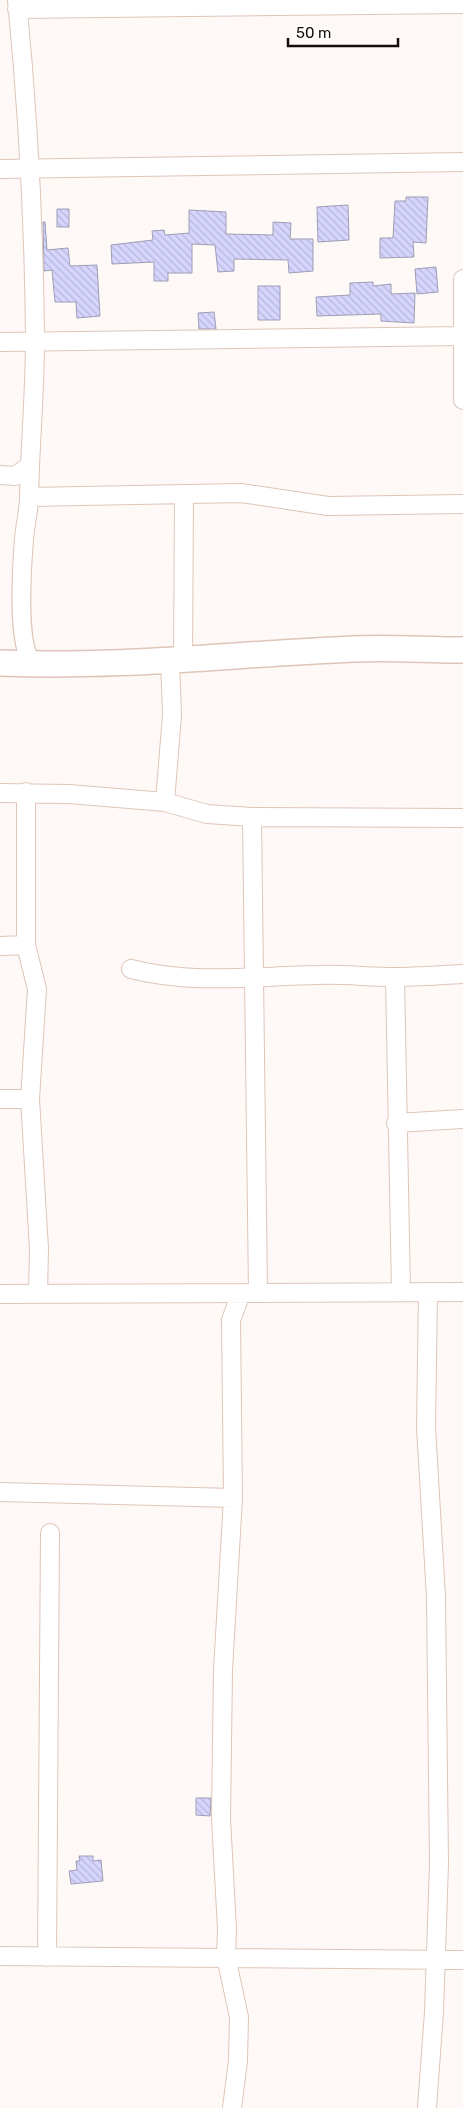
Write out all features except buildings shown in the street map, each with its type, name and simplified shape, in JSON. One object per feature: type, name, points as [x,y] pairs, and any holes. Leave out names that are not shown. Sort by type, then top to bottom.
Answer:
[{"type":"street","points":[[33,664],[28,659],[24,648],[21,603],[24,538],[20,480],[32,440],[35,341],[30,168],[17,4],[402,2],[463,4],[463,17]]},
{"type":"street","points":[[0,169],[463,162]]},
{"type":"street","points":[[463,279],[463,400]]},
{"type":"street","points":[[0,342],[462,336]]},
{"type":"street","points":[[20,480],[184,495],[242,493],[328,506],[463,504]]},
{"type":"street","points":[[165,802],[177,660],[184,495]]},
{"type":"street","points":[[0,663],[33,664],[177,660],[354,649],[463,650]]},
{"type":"street","points":[[26,792],[26,945],[37,989],[30,1099],[39,1249],[38,1294]]},
{"type":"street","points":[[0,793],[26,792],[165,802],[202,812],[252,817],[463,818]]},
{"type":"street","points":[[232,2108],[238,2060],[239,2017],[226,1958],[227,1930],[221,1808],[223,1670],[233,1498],[231,1320],[249,1293],[256,979],[252,817]]},
{"type":"street","points":[[0,946],[26,945]]},
{"type":"street","points":[[131,969],[156,975],[256,979],[318,975],[395,977],[463,974]]},
{"type":"street","points":[[395,977],[396,1122],[401,1292]]},
{"type":"street","points":[[0,1099],[30,1099]]},
{"type":"street","points":[[396,1122],[463,1119]]},
{"type":"street","points":[[426,2108],[434,2012],[439,1864],[436,1597],[426,1427],[428,1292]]},
{"type":"street","points":[[0,1294],[463,1292]]},
{"type":"street","points":[[210,1293],[231,1320]]},
{"type":"street","points":[[0,1492],[233,1498]]},
{"type":"street","points":[[47,1956],[50,1533]]},
{"type":"street","points":[[0,1956],[463,1960]]}]
